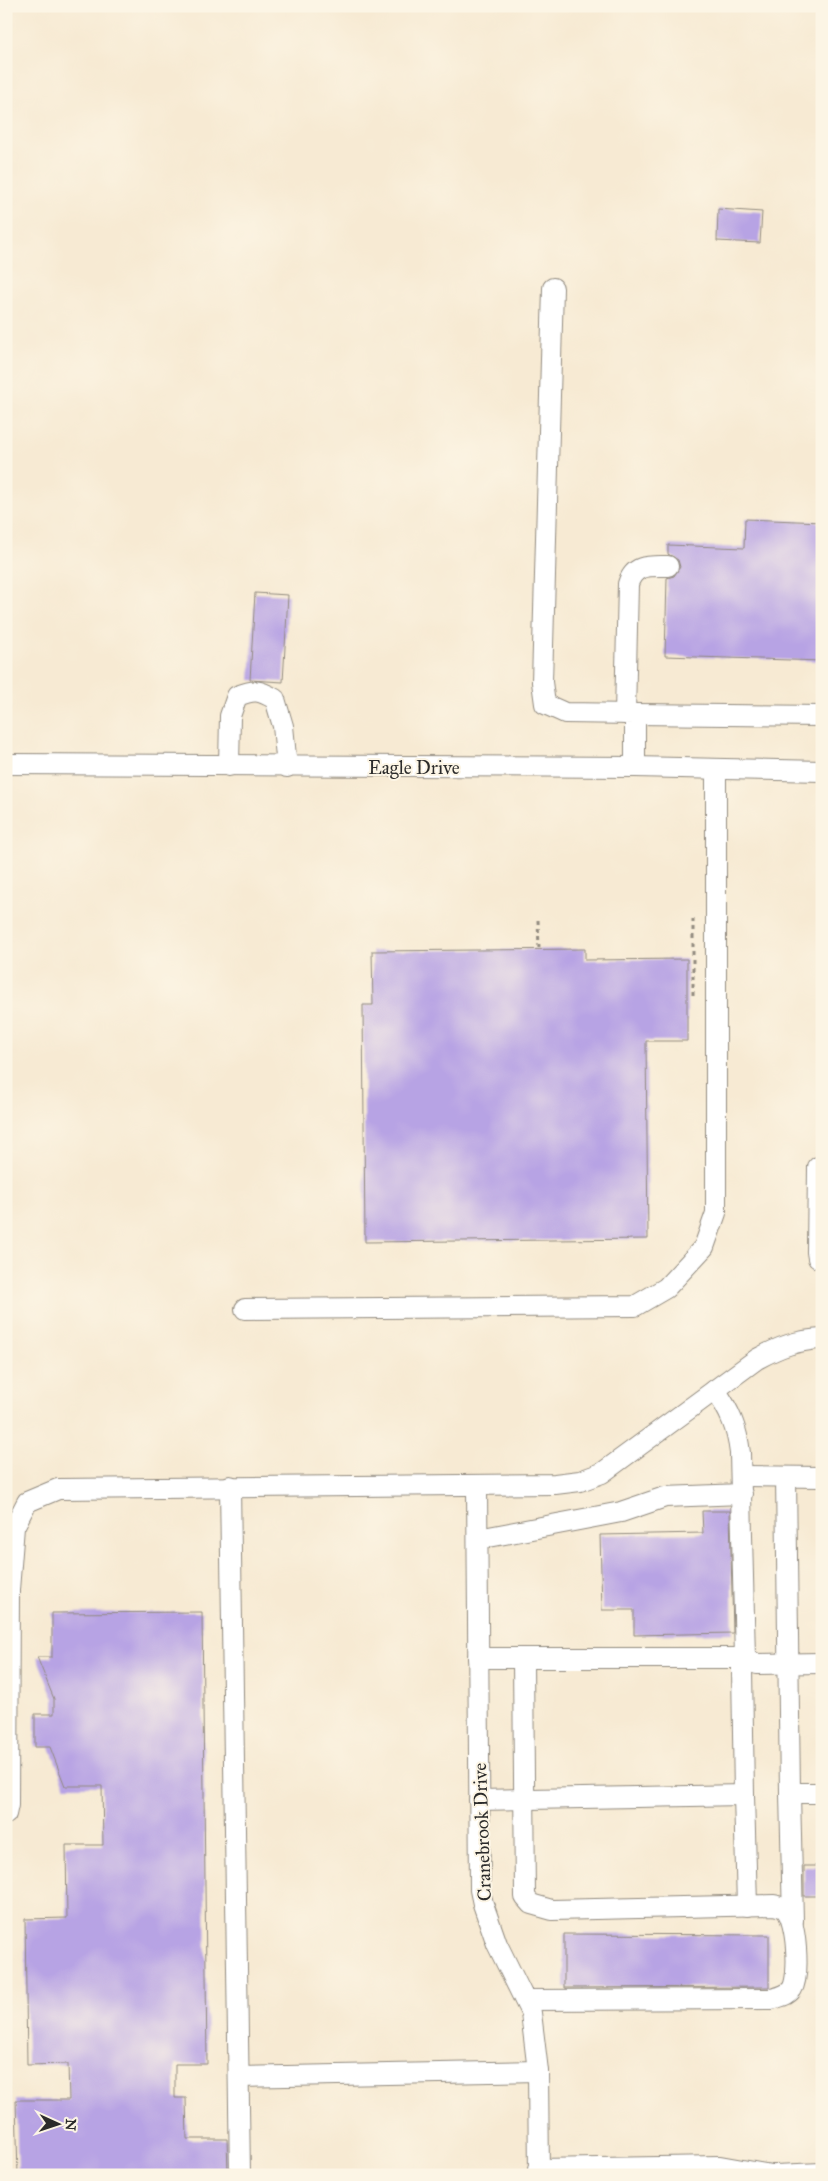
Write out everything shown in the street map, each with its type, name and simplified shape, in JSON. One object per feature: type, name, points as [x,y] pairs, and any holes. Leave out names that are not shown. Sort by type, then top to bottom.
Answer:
[{"type":"street","points":[[552,288],[542,682],[545,704],[565,713],[822,716]]},
{"type":"street","points":[[635,767],[630,714],[628,584],[631,574],[638,568],[668,566]]},
{"type":"street","points":[[229,766],[230,716],[237,696],[260,691],[275,699],[283,726],[286,766]]},
{"type":"street","name":"Eagle Drive","points":[[6,764],[635,767],[822,772]]},
{"type":"street","points":[[245,1310],[635,1306],[666,1288],[704,1247],[716,1213],[716,770]]},
{"type":"street","points":[[818,1167],[817,1252],[818,1258],[822,1260]]},
{"type":"street","points":[[6,1814],[8,1805],[9,1590],[14,1527],[27,1502],[58,1489],[555,1484],[580,1481],[602,1473],[757,1359],[781,1346],[806,1340],[822,1339]]},
{"type":"street","points":[[715,1390],[729,1410],[737,1430],[741,1485],[745,1658],[742,1669],[747,1906]]},
{"type":"street","points":[[525,2000],[771,1999],[783,1997],[792,1990],[796,1980],[790,1793],[786,1477]]},
{"type":"street","points":[[478,1539],[621,1512],[664,1497],[786,1477],[822,1477]]},
{"type":"street","name":"Cranebrook Drive","points":[[477,1485],[480,1890],[497,1944],[531,2013],[538,2071],[538,2172],[720,2166],[773,2175],[822,2173]]},
{"type":"street","points":[[230,1486],[240,2175]]},
{"type":"street","points":[[478,1658],[745,1658],[757,1664],[822,1663]]},
{"type":"street","points":[[523,1658],[526,1897],[531,1904],[541,1909],[552,1910],[779,1907],[785,1909],[793,1921]]},
{"type":"street","points":[[790,1793],[822,1793]]},
{"type":"street","points":[[479,1800],[744,1795]]},
{"type":"street","points":[[239,2077],[538,2071]]},
{"type":"path","points":[[693,918],[693,995]]},
{"type":"path","points":[[538,920],[539,949]]},
{"type":"building","points":[[718,209],[762,212],[760,243],[717,241]]},
{"type":"building","points":[[745,519],[822,522],[822,661],[665,656],[667,578],[674,576],[680,567],[678,560],[668,554],[668,545],[744,548]]},
{"type":"building","points":[[255,593],[288,595],[283,682],[250,680]]},
{"type":"building","points":[[585,949],[585,960],[687,959],[687,1041],[646,1041],[648,1239],[365,1242],[363,1005],[373,1005],[372,951]]},
{"type":"building","points":[[702,1511],[730,1511],[733,1633],[634,1635],[634,1610],[602,1610],[600,1535],[703,1533]]},
{"type":"building","points":[[202,1612],[207,2064],[175,2064],[175,2098],[186,2098],[187,2139],[227,2139],[228,2175],[18,2175],[16,2100],[69,2100],[68,2064],[27,2065],[25,1919],[67,1918],[66,1845],[103,1845],[102,1786],[65,1786],[50,1747],[35,1747],[35,1714],[54,1714],[54,1699],[37,1657],[52,1657],[52,1613]]},
{"type":"building","points":[[804,1866],[822,1866],[822,1896],[804,1896]]},
{"type":"building","points":[[564,1934],[769,1935],[769,1987],[564,1988]]}]
